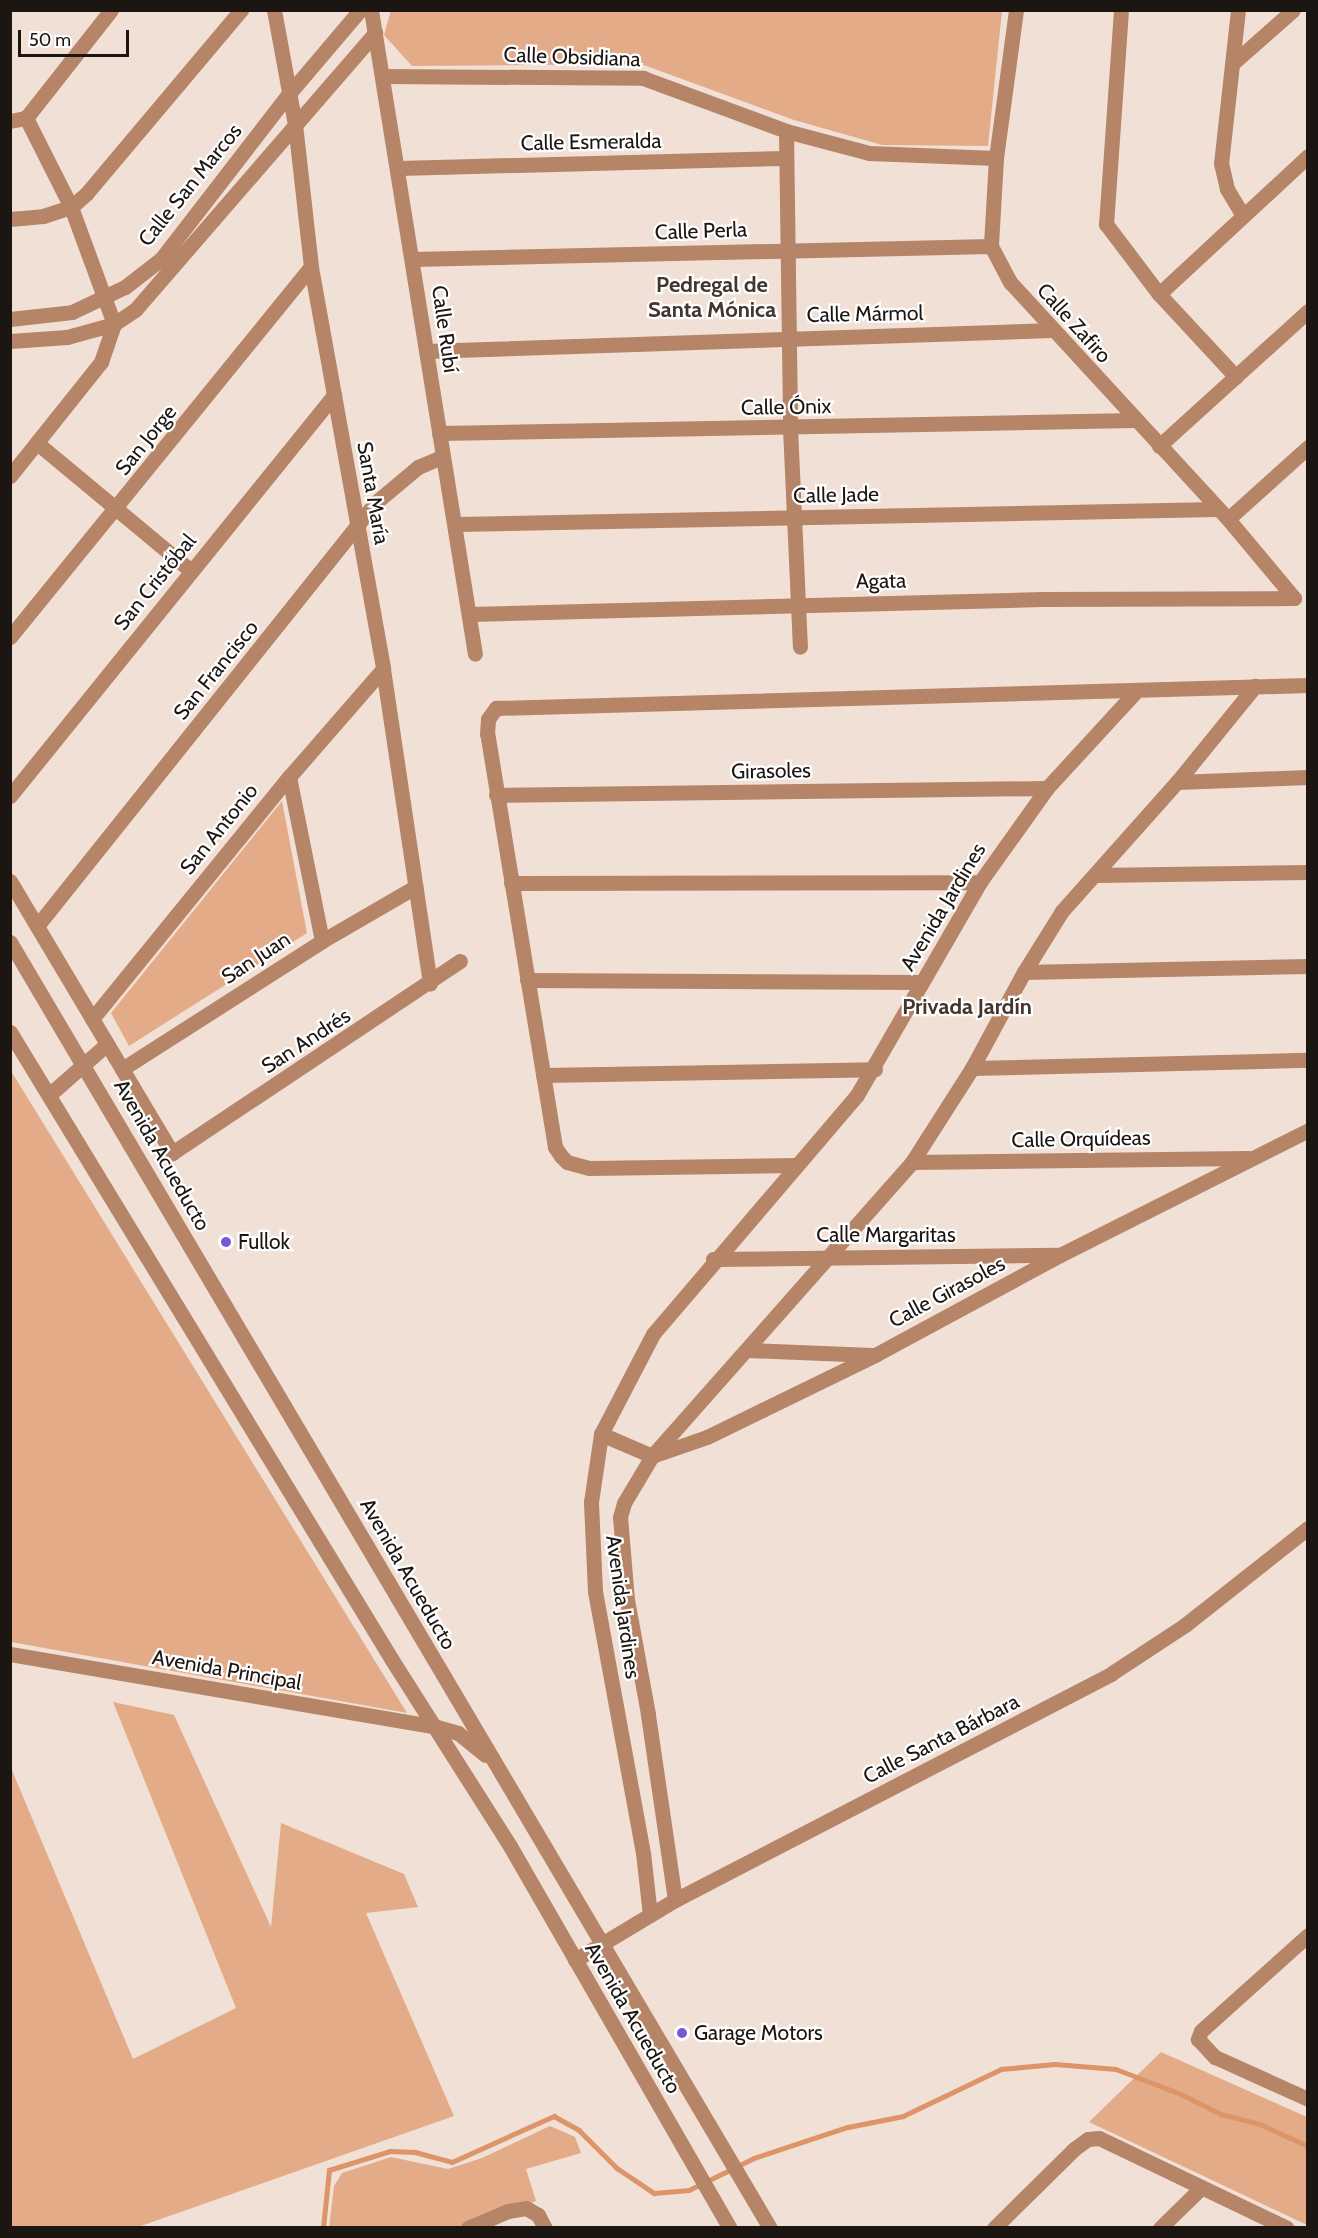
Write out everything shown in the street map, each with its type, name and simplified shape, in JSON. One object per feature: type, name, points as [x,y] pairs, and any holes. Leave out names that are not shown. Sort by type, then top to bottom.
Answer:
[{"type":"street","points":[[10,121],[26,118],[111,10]]},
{"type":"street","points":[[10,219],[44,216],[71,207],[106,171],[241,10]]},
{"type":"street","name":"Santa María","points":[[274,10],[287,96],[294,124],[311,267],[383,669],[430,984]]},
{"type":"street","name":"Calle San Marcos","points":[[10,320],[72,312],[106,298],[161,259],[287,96],[360,10]]},
{"type":"street","name":"Calle Rubí","points":[[371,10],[399,168],[442,458],[457,524],[475,654]]},
{"type":"street","points":[[990,246],[996,158],[1016,10]]},
{"type":"street","points":[[1121,10],[1106,224],[1159,294],[1236,377]]},
{"type":"street","points":[[1239,10],[1221,163],[1227,189],[1243,216]]},
{"type":"street","points":[[1232,64],[1293,10]]},
{"type":"street","name":"Calle San Marcos","points":[[10,341],[67,337],[114,324],[155,290],[294,124],[375,33]]},
{"type":"street","name":"Calle Obsidiana","points":[[383,76],[643,78],[786,131],[894,156],[996,158]]},
{"type":"street","points":[[10,476],[101,362],[114,324],[71,207],[26,118]]},
{"type":"street","points":[[786,131],[790,428],[800,647]]},
{"type":"street","points":[[1159,294],[1308,156]]},
{"type":"street","name":"Calle Esmeralda","points":[[399,168],[785,158]]},
{"type":"street","name":"Calle Perla","points":[[413,259],[990,246]]},
{"type":"street","name":"Calle Zafiro","points":[[990,246],[1010,282],[1222,514],[1293,598]]},
{"type":"street","name":"San Jorge","points":[[10,637],[116,511],[311,267]]},
{"type":"street","points":[[1159,446],[1308,311]]},
{"type":"street","name":"Calle Mármol","points":[[426,351],[788,337],[1052,330]]},
{"type":"street","name":"San Cristóbal","points":[[10,796],[334,395]]},
{"type":"street","name":"Calle Ónix","points":[[439,433],[1134,420]]},
{"type":"street","points":[[37,443],[116,511],[191,570]]},
{"type":"street","points":[[1222,514],[1308,447]]},
{"type":"street","name":"San Francisco","points":[[37,926],[396,483],[418,467],[442,458]]},
{"type":"street","name":"Calle Jade","points":[[457,524],[795,516],[1222,514]]},
{"type":"street","name":"Agata","points":[[469,614],[1042,598],[1293,598]]},
{"type":"street","name":"San Antonio","points":[[92,1020],[289,777],[383,669]]},
{"type":"street","points":[[797,1165],[578,1166],[567,1162],[555,1147],[496,795],[487,734],[490,714],[503,705],[1308,684]]},
{"type":"street","points":[[1095,875],[1177,782],[1255,686]]},
{"type":"street","name":"Avenida Jardines","points":[[650,1915],[643,1853],[595,1591],[591,1502],[601,1434],[653,1334],[713,1259],[797,1165],[875,1069],[921,982],[980,882],[1047,788],[1137,690]]},
{"type":"street","points":[[289,777],[322,941]]},
{"type":"street","points":[[1177,782],[1308,777]]},
{"type":"street","name":"Girasoles","points":[[496,795],[1047,788]]},
{"type":"street","points":[[1095,875],[1308,873]]},
{"type":"street","name":"Avenida Jardines","points":[[675,1900],[648,1714],[627,1600],[620,1517],[652,1456],[912,1162],[972,1068],[1024,972],[1062,911],[1095,875]]},
{"type":"street","points":[[10,881],[122,1069]]},
{"type":"street","points":[[511,883],[980,882]]},
{"type":"street","name":"San Juan","points":[[122,1069],[322,941],[415,887]]},
{"type":"street","name":"Avenida Acueducto","points":[[10,942],[84,1064],[719,2146],[770,2228]]},
{"type":"street","name":"San Andrés","points":[[122,1069],[172,1153],[430,984],[460,961]]},
{"type":"street","points":[[1024,972],[1308,966]]},
{"type":"street","points":[[527,980],[921,982]]},
{"type":"street","name":"Avenida Acueducto","points":[[10,1032],[392,1660],[437,1727],[576,1960],[729,2228]]},
{"type":"street","points":[[49,1095],[107,1044]]},
{"type":"street","points":[[972,1068],[1308,1060]]},
{"type":"street","points":[[543,1076],[875,1069]]},
{"type":"street","name":"Calle Girasoles","points":[[652,1456],[707,1437],[875,1355],[1060,1255],[1308,1130]]},
{"type":"street","name":"Calle Orquídeas","points":[[912,1162],[1251,1158]]},
{"type":"street","name":"Calle Margaritas","points":[[713,1259],[1060,1255]]},
{"type":"street","points":[[748,1350],[875,1355]]},
{"type":"street","points":[[601,1434],[652,1456]]},
{"type":"street","name":"Calle Santa Bárbara","points":[[576,1960],[675,1900],[1112,1673],[1185,1625],[1308,1528]]},
{"type":"street","name":"Avenida Principal","points":[[10,1654],[437,1727],[458,1734],[495,1764]]},
{"type":"street","points":[[1307,2099],[1215,2057],[1199,2042],[1201,2031],[1308,1935]]},
{"type":"street","points":[[994,2228],[1074,2149],[1088,2139],[1108,2140],[1201,2188],[1287,2228]]},
{"type":"street","points":[[1160,2228],[1201,2188]]},
{"type":"street","points":[[468,2228],[508,2211],[532,2210],[545,2228]]},
{"type":"shaded area","points":[[391,10],[1002,11],[988,146],[882,145],[794,120],[641,64],[412,66],[384,35]]},
{"type":"shaded area","points":[[282,801],[307,933],[129,1046],[111,1013]]},
{"type":"shaded area","points":[[11,1071],[407,1713],[11,1642]]},
{"type":"shaded area","points":[[113,1702],[174,1715],[271,1927],[281,1823],[404,1874],[418,1907],[366,1913],[454,2116],[138,2227],[11,2227],[11,1768],[133,2059],[236,2008]]},
{"type":"shaded area","points":[[1161,2052],[1307,2117],[1307,2225],[1089,2122]]},
{"type":"shaded area","points":[[550,2126],[575,2137],[581,2153],[526,2169],[536,2201],[471,2227],[329,2228],[334,2186],[342,2173],[391,2157],[448,2169],[482,2158]]},
{"type":"waterway","points":[[323,2228],[329,2170],[390,2151],[415,2152],[452,2162],[554,2116],[579,2130],[617,2168],[654,2193],[689,2190],[754,2158],[848,2127],[903,2116],[1001,2069],[1055,2064],[1116,2069],[1181,2094],[1221,2114],[1260,2124],[1308,2146]]},
{"type":"place","name":"Fullok","points":[[226,1242]]},
{"type":"place","name":"Garage Motors","points":[[682,2033]]},
{"type":"district","name":"Pedregal de Santa Mónica","points":[[712,296]]},
{"type":"district","name":"Privada Jardín","points":[[967,1007]]}]
